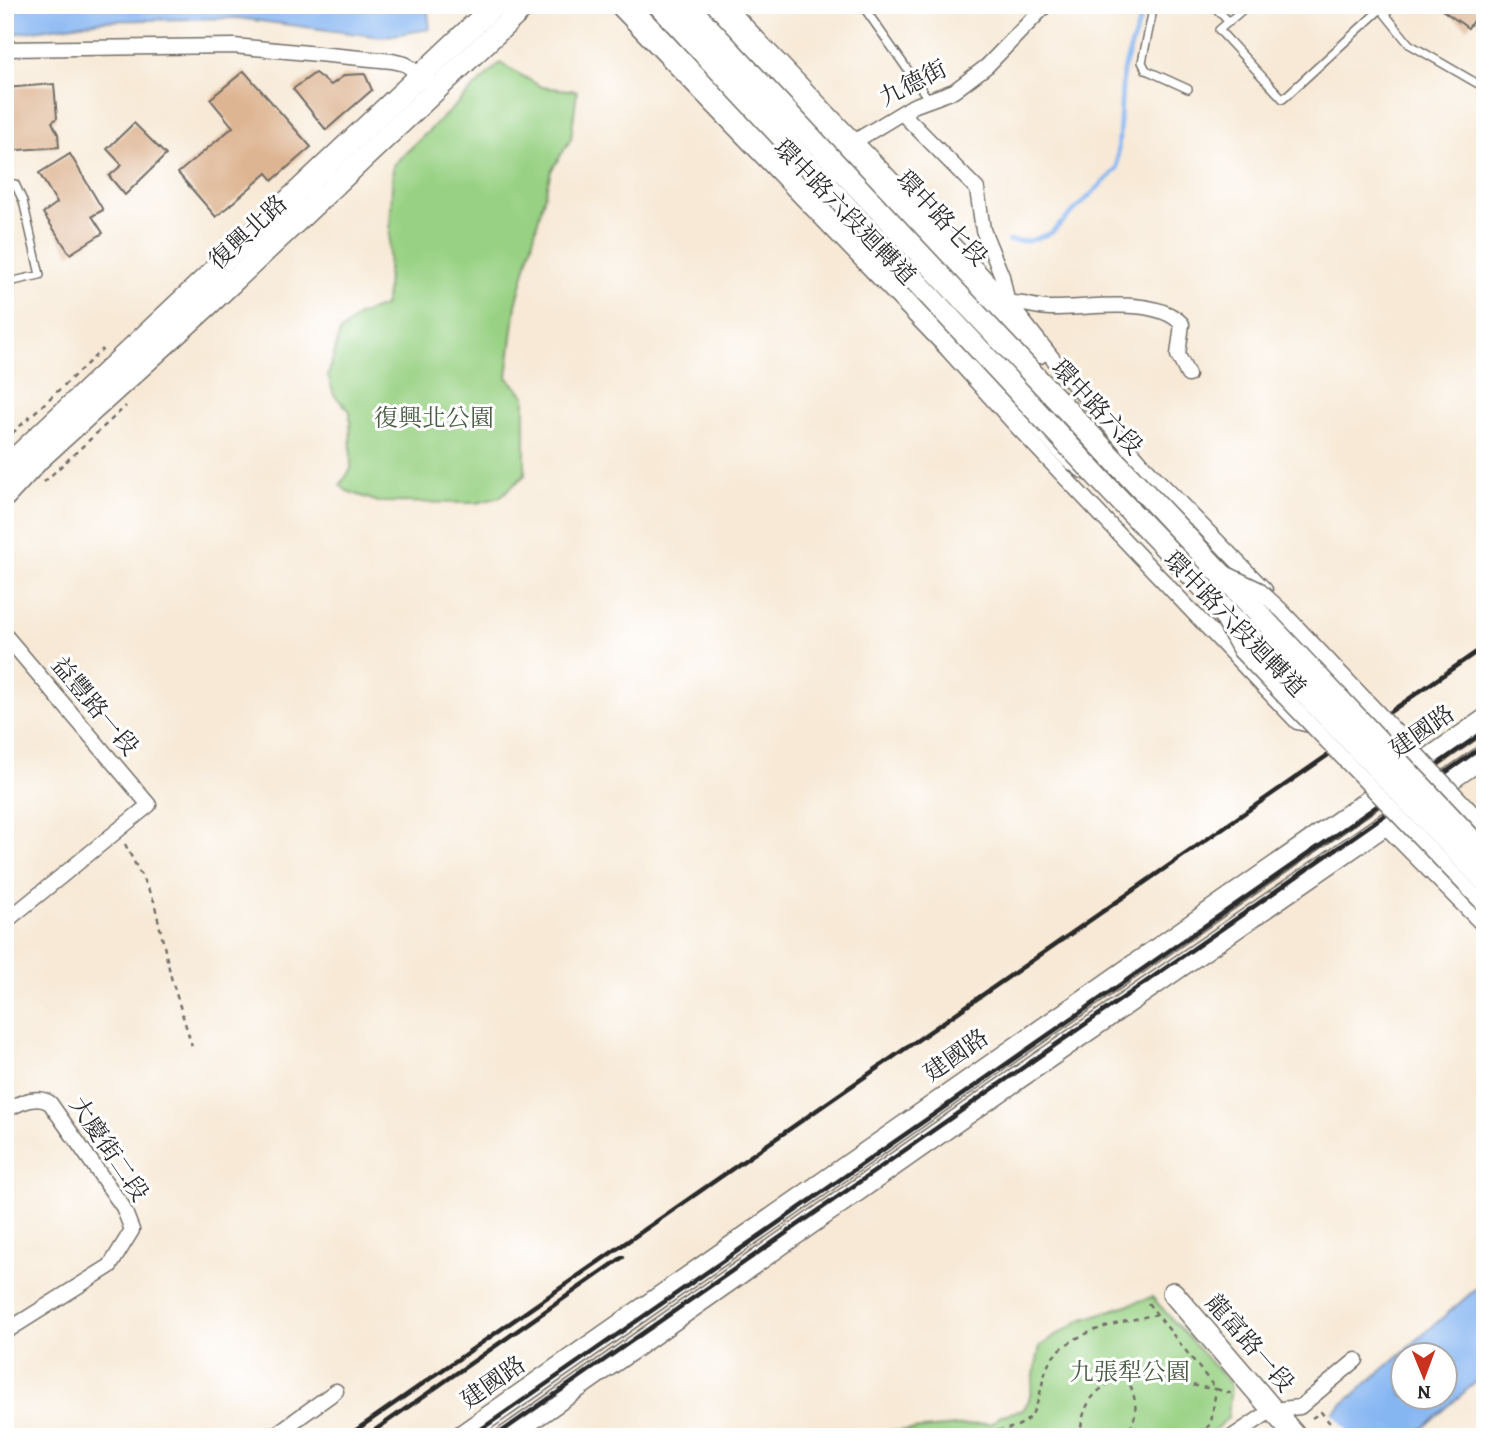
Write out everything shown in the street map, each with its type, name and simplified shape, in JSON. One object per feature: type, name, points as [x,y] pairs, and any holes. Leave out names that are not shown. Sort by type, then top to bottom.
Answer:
[{"type":"street","name":"復興北路","points":[[5,496],[40,458],[206,307],[430,82],[495,5]]},
{"type":"street","name":"復興北路","points":[[5,468],[334,155],[526,5]]},
{"type":"street","name":"環中路六段迴轉道","points":[[616,5],[798,189]]},
{"type":"street","name":"環中路六段","points":[[632,5],[798,189],[1024,425],[1067,459],[1117,482]]},
{"type":"street","name":"環中路六段","points":[[659,5],[1117,482],[1219,570],[1258,589],[1281,610],[1485,826]]},
{"type":"street","name":"環中路六段","points":[[687,5],[1117,482],[1210,595],[1240,651],[1485,906]]},
{"type":"street","name":"環中路七段","points":[[711,5],[850,144],[1002,306],[1066,381],[1094,418],[1117,482]]},
{"type":"street","points":[[726,5],[850,144]]},
{"type":"street","name":"九德街","points":[[798,189],[850,144],[902,113],[954,91],[987,66],[1046,5]]},
{"type":"street","points":[[5,49],[234,46],[391,61],[405,64],[430,82]]},
{"type":"street","points":[[902,113],[977,189],[983,230],[1002,276],[1002,306]]},
{"type":"street","points":[[951,346],[1002,306],[1049,308],[1111,305],[1173,314],[1182,324],[1178,355],[1188,375]]},
{"type":"street","points":[[1024,425],[1066,381]]},
{"type":"street","name":"環中路六段迴轉道","points":[[1024,425],[1297,722],[1321,727],[1358,695],[1355,678],[1163,486],[1066,381]]},
{"type":"street","points":[[1219,570],[1485,854]]},
{"type":"street","points":[[1210,595],[1485,881]]},
{"type":"street","name":"益豐路一段","points":[[5,635],[149,805],[118,832]]},
{"type":"street","name":"建國路","points":[[460,1437],[974,1074],[1485,720]]},
{"type":"street","points":[[506,1437],[1485,755]]},
{"type":"street","points":[[1451,780],[1485,816]]},
{"type":"street","points":[[1387,823],[1485,922]]},
{"type":"street","points":[[5,922],[118,832]]},
{"type":"street","name":"大慶街二段","points":[[5,1111],[31,1099],[45,1099],[50,1103],[123,1207],[132,1230],[110,1265],[5,1332]]},
{"type":"street","name":"龍富路一段","points":[[1173,1293],[1291,1431]]},
{"type":"street","points":[[1232,1437],[1272,1410],[1300,1407],[1356,1360]]},
{"type":"street","points":[[272,1437],[336,1391]]},
{"type":"lane","points":[[1154,5],[1142,62],[1146,70],[1188,89]]},
{"type":"lane","points":[[1213,5],[1229,22]]},
{"type":"lane","points":[[1248,5],[1219,30],[1283,99],[1383,7],[1409,44],[1485,88]]},
{"type":"lane","points":[[867,12],[930,102]]},
{"type":"lane","points":[[5,183],[15,184],[23,201],[40,275],[5,283]]},
{"type":"path","points":[[118,832],[154,901],[171,977],[192,1046]]},
{"type":"path","points":[[1148,1303],[1216,1389],[1211,1423],[1199,1437]]},
{"type":"path","points":[[907,1436],[991,1429],[1023,1423],[1032,1414],[1049,1362],[1058,1352],[1089,1334],[1157,1314]]},
{"type":"path","points":[[1080,1437],[1086,1403],[1095,1392],[1125,1375],[1138,1374],[1233,1394]]},
{"type":"path","points":[[1124,1437],[1135,1422],[1134,1393],[1125,1375]]},
{"type":"path","points":[[1312,1418],[1321,1412],[1341,1437]]},
{"type":"green space","name":"復興北公園","points":[[500,63],[542,87],[577,91],[571,139],[551,171],[516,305],[507,377],[525,396],[525,475],[500,497],[477,503],[378,502],[347,491],[340,485],[351,469],[350,411],[334,395],[328,376],[340,332],[359,315],[384,306],[387,294],[393,165]]},
{"type":"green space","name":"九張犁公園","points":[[1152,1297],[1231,1385],[1228,1418],[1206,1437],[826,1437],[992,1423],[1002,1415],[1023,1410],[1029,1400],[1040,1346],[1081,1320]]},
{"type":"water","points":[[5,5],[427,5],[430,29],[381,37],[237,18],[102,21],[5,35]]},
{"type":"water","points":[[1485,1281],[1485,1374],[1458,1398],[1458,1340],[1417,1340]]},
{"type":"water","points":[[1388,1365],[1388,1410],[1444,1410],[1413,1437],[1305,1437]]},
{"type":"pier","points":[[1330,1410],[1353,1437],[1301,1437],[1302,1434]]},
{"type":"building","points":[[1435,5],[1473,5],[1480,10],[1468,28]]},
{"type":"building","points":[[244,71],[311,147],[273,180],[267,173],[216,217],[178,173],[233,127],[210,99]]},
{"type":"building","points":[[315,73],[331,85],[345,75],[365,74],[372,90],[326,130],[293,89]]},
{"type":"building","points":[[54,84],[57,118],[52,122],[58,134],[59,147],[5,151],[5,88]]},
{"type":"building","points":[[134,123],[166,155],[125,195],[109,176],[122,165],[107,149]]},
{"type":"building","points":[[70,154],[103,210],[92,216],[103,233],[70,254],[43,213],[57,203],[39,173]]},
{"type":"waterway","points":[[1008,241],[1029,241],[1051,233],[1117,169],[1123,71],[1145,5]]},
{"type":"railway","points":[[346,1437],[1485,646]]},
{"type":"railway","points":[[470,1437],[1485,731]]},
{"type":"railway","points":[[494,1437],[1485,745]]},
{"type":"railway","points":[[365,1437],[623,1257]]}]
